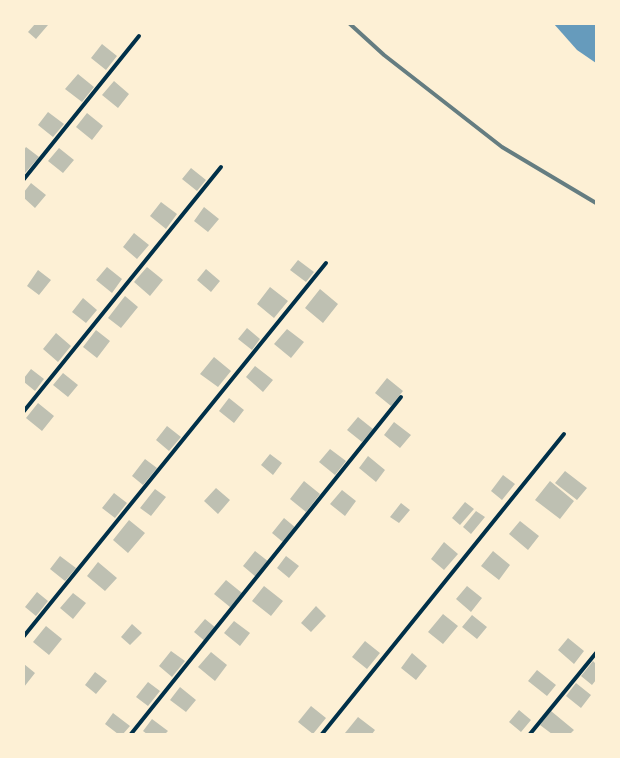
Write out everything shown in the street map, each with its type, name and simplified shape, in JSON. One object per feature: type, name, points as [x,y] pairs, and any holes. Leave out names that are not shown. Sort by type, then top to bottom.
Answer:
[{"type":"lane","points":[[24,179],[139,36]]},
{"type":"lane","points":[[24,411],[221,167]]},
{"type":"lane","points":[[24,636],[326,263]]},
{"type":"lane","points":[[131,734],[401,397]]},
{"type":"lane","points":[[322,734],[564,434]]},
{"type":"lane","points":[[530,734],[596,653]]},
{"type":"water","points":[[554,24],[596,24],[596,63],[577,50]]},
{"type":"building","points":[[35,24],[48,25],[36,39],[28,32]]},
{"type":"building","points":[[102,44],[117,56],[106,70],[91,58]]},
{"type":"building","points":[[78,74],[94,87],[82,102],[65,89]]},
{"type":"building","points":[[114,81],[129,94],[118,108],[102,95]]},
{"type":"building","points":[[48,112],[64,124],[53,137],[38,125]]},
{"type":"building","points":[[87,113],[103,126],[92,140],[76,127]]},
{"type":"building","points":[[26,147],[39,157],[25,173],[24,150]]},
{"type":"building","points":[[59,148],[74,160],[63,173],[48,161]]},
{"type":"building","points":[[191,168],[206,180],[197,191],[182,179]]},
{"type":"building","points":[[31,183],[46,195],[35,208],[24,198],[24,192]]},
{"type":"building","points":[[161,202],[177,214],[166,229],[150,216]]},
{"type":"building","points":[[204,207],[219,219],[208,232],[194,221]]},
{"type":"building","points":[[134,233],[149,245],[137,259],[123,247]]},
{"type":"building","points":[[298,260],[314,272],[306,282],[290,270]]},
{"type":"building","points":[[107,267],[122,279],[112,293],[96,280]]},
{"type":"building","points":[[147,267],[163,280],[150,296],[134,282]]},
{"type":"building","points":[[206,269],[220,281],[211,292],[197,280]]},
{"type":"building","points":[[38,270],[51,280],[39,295],[27,286]]},
{"type":"building","points":[[270,287],[288,301],[274,318],[257,304]]},
{"type":"building","points":[[320,289],[338,304],[323,323],[305,308]]},
{"type":"building","points":[[125,296],[138,307],[121,328],[108,318]]},
{"type":"building","points":[[83,298],[97,310],[86,323],[72,312]]},
{"type":"building","points":[[247,328],[260,339],[252,350],[238,339]]},
{"type":"building","points":[[287,329],[304,342],[291,358],[274,344]]},
{"type":"building","points":[[96,330],[110,341],[97,358],[83,347]]},
{"type":"building","points":[[56,333],[71,346],[58,362],[43,349]]},
{"type":"building","points":[[214,357],[231,371],[218,387],[200,374]]},
{"type":"building","points":[[255,366],[273,380],[263,392],[246,377]]},
{"type":"building","points":[[31,369],[44,379],[35,391],[24,382],[24,378]]},
{"type":"building","points":[[63,373],[78,385],[68,397],[53,385]]},
{"type":"building","points":[[387,378],[403,391],[391,406],[375,393]]},
{"type":"building","points":[[229,398],[244,410],[234,423],[219,411]]},
{"type":"building","points":[[38,403],[54,416],[42,431],[26,418]]},
{"type":"building","points":[[358,417],[373,429],[362,442],[347,430]]},
{"type":"building","points":[[394,422],[411,435],[400,448],[384,435]]},
{"type":"building","points":[[167,426],[181,437],[169,451],[156,440]]},
{"type":"building","points":[[330,449],[346,461],[335,475],[319,462]]},
{"type":"building","points":[[270,454],[282,463],[273,475],[261,465]]},
{"type":"building","points":[[368,456],[385,470],[376,482],[359,468]]},
{"type":"building","points":[[145,459],[157,468],[143,485],[132,476]]},
{"type":"building","points":[[565,471],[587,488],[577,500],[555,483]]},
{"type":"building","points":[[503,475],[515,484],[502,500],[491,491]]},
{"type":"building","points":[[304,481],[320,494],[306,512],[290,499]]},
{"type":"building","points":[[550,481],[574,501],[560,519],[535,500]]},
{"type":"building","points":[[216,488],[230,500],[218,514],[204,501]]},
{"type":"building","points":[[155,489],[166,497],[151,516],[140,508]]},
{"type":"building","points":[[342,490],[356,501],[345,516],[330,504]]},
{"type":"building","points":[[114,493],[127,503],[115,518],[102,508]]},
{"type":"building","points":[[465,502],[474,509],[460,525],[452,518]]},
{"type":"building","points":[[401,503],[410,510],[399,523],[390,517]]},
{"type":"building","points":[[476,511],[485,517],[471,534],[463,527]]},
{"type":"building","points":[[284,518],[296,528],[284,543],[272,533]]},
{"type":"building","points":[[129,520],[145,533],[128,553],[113,540]]},
{"type":"building","points":[[520,521],[539,536],[528,550],[509,534]]},
{"type":"building","points":[[444,542],[458,554],[444,570],[431,559]]},
{"type":"building","points":[[255,551],[269,562],[256,577],[243,566]]},
{"type":"building","points":[[493,551],[510,565],[499,580],[481,566]]},
{"type":"building","points":[[60,556],[76,568],[65,581],[50,569]]},
{"type":"building","points":[[286,556],[299,566],[289,578],[277,568]]},
{"type":"building","points":[[98,562],[117,578],[105,591],[87,576]]},
{"type":"building","points":[[226,580],[242,593],[230,607],[214,594]]},
{"type":"building","points":[[264,586],[283,601],[271,616],[252,601]]},
{"type":"building","points":[[467,586],[482,598],[471,612],[456,599]]},
{"type":"building","points":[[37,592],[48,601],[36,616],[25,607]]},
{"type":"building","points":[[73,593],[86,603],[73,619],[60,608]]},
{"type":"building","points":[[316,606],[326,616],[311,632],[301,623]]},
{"type":"building","points":[[443,614],[458,626],[443,644],[428,632]]},
{"type":"building","points":[[472,615],[487,627],[477,639],[462,627]]},
{"type":"building","points":[[205,619],[216,628],[206,642],[194,632]]},
{"type":"building","points":[[234,621],[250,633],[240,646],[224,633]]},
{"type":"building","points":[[132,624],[142,633],[130,645],[121,637]]},
{"type":"building","points":[[46,626],[62,639],[49,655],[33,642]]},
{"type":"building","points":[[568,638],[584,651],[574,664],[558,650]]},
{"type":"building","points":[[365,641],[380,653],[367,669],[352,657]]},
{"type":"building","points":[[171,651],[185,661],[172,677],[159,666]]},
{"type":"building","points":[[211,652],[227,665],[215,681],[198,667]]},
{"type":"building","points":[[412,653],[427,666],[416,680],[401,668]]},
{"type":"building","points":[[593,661],[596,664],[596,680],[592,685],[581,676]]},
{"type":"building","points":[[24,664],[35,673],[24,687]]},
{"type":"building","points":[[537,670],[556,685],[547,696],[528,681]]},
{"type":"building","points":[[95,672],[107,681],[96,694],[85,685]]},
{"type":"building","points":[[148,682],[160,691],[148,706],[136,697]]},
{"type":"building","points":[[576,683],[591,695],[581,708],[566,696]]},
{"type":"building","points":[[180,687],[196,700],[186,712],[170,700]]},
{"type":"building","points":[[311,706],[326,718],[313,734],[298,722]]},
{"type":"building","points":[[519,710],[531,720],[521,732],[509,722]]},
{"type":"building","points":[[551,711],[574,730],[570,734],[552,734],[540,725]]},
{"type":"building","points":[[113,713],[130,726],[123,734],[118,734],[105,724]]},
{"type":"building","points":[[358,717],[375,730],[372,734],[345,733]]},
{"type":"building","points":[[152,719],[168,731],[165,734],[147,734],[143,731]]},
{"type":"railway","points":[[350,24],[384,55],[502,147],[596,203]]}]
